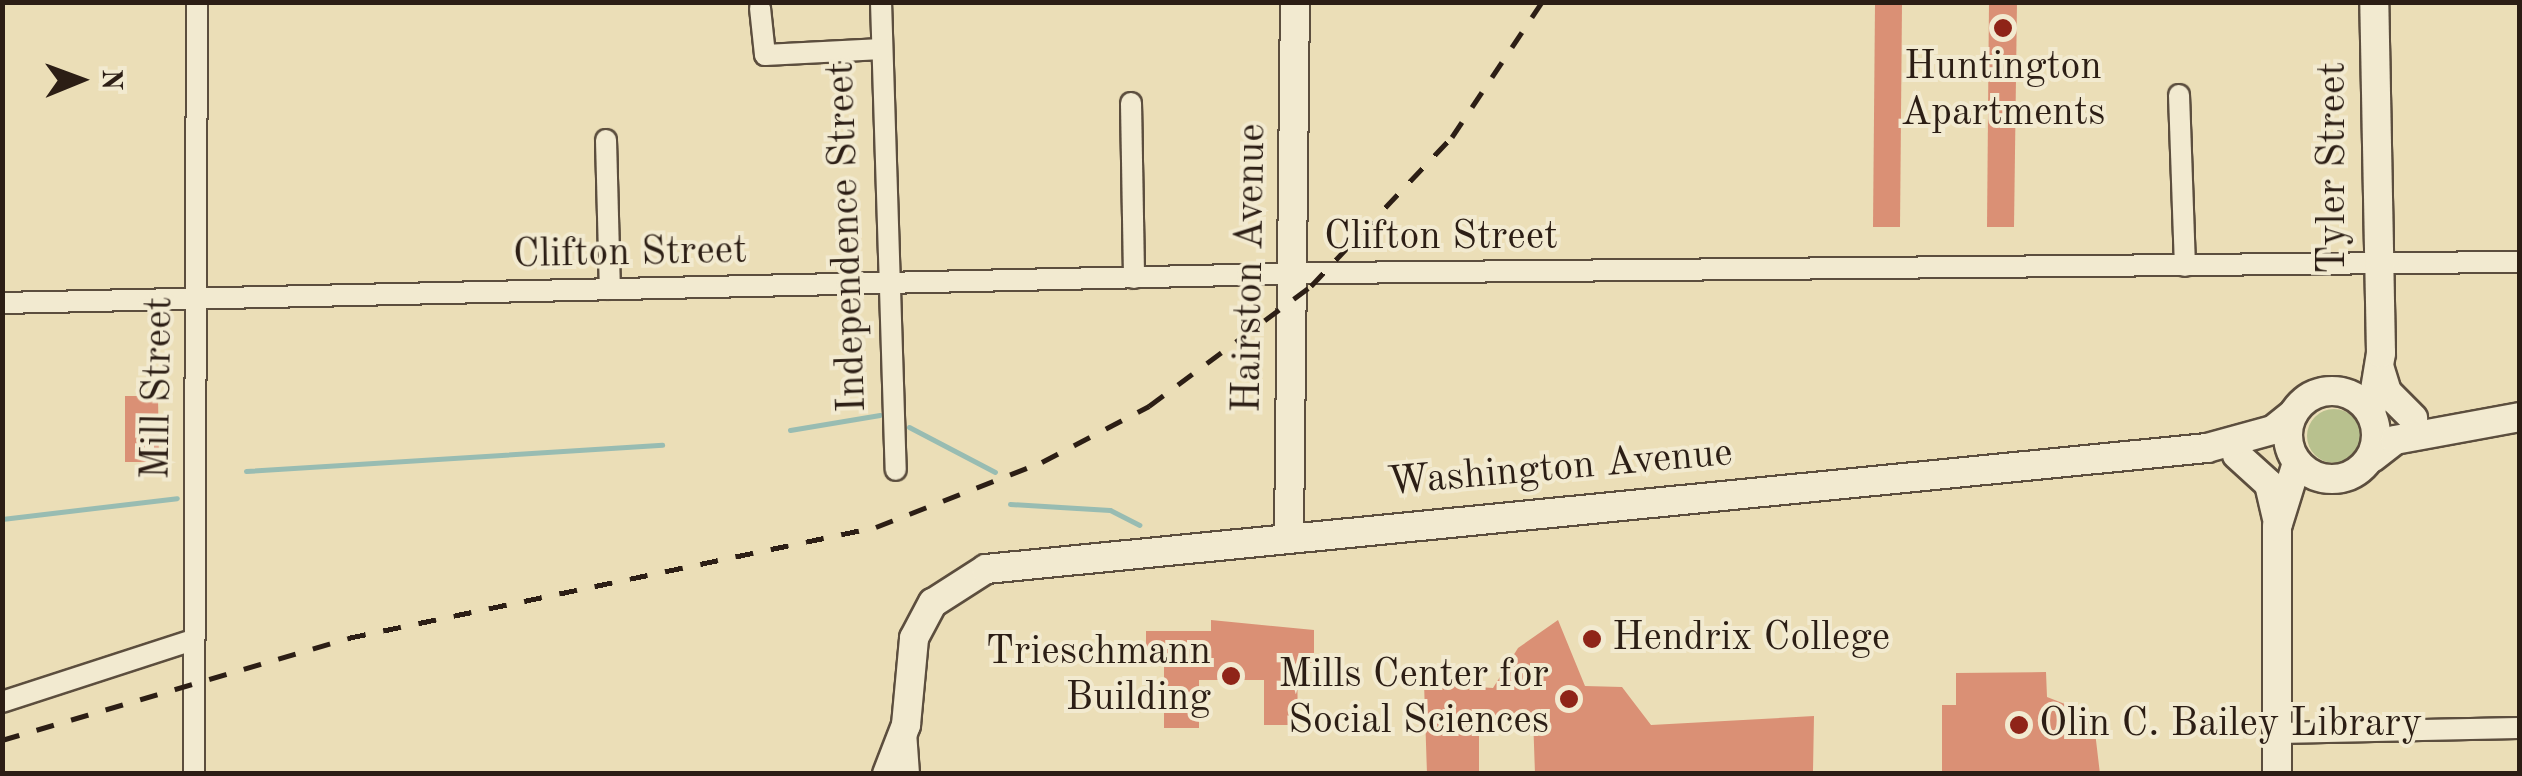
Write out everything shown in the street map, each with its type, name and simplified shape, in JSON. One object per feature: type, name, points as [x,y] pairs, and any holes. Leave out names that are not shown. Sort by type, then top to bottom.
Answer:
[{"type":"street","name":"Mill Street","points":[[194,774],[190,641],[197,2]]},
{"type":"street","name":"Independence Street","points":[[881,2],[896,470]]},
{"type":"street","name":"Hairston Avenue","points":[[1288,534],[1296,2]]},
{"type":"street","name":"Tyler Street","points":[[2374,2],[2373,265],[2380,369],[2374,412]]},
{"type":"street","points":[[760,8],[765,56],[882,50]]},
{"type":"street","points":[[2179,94],[2185,266]]},
{"type":"street","points":[[1131,103],[1134,278]]},
{"type":"street","points":[[606,140],[610,289]]},
{"type":"street","name":"Clifton Street","points":[[2,304],[1290,275],[2520,262]]},
{"type":"street","name":"Tyler Street","points":[[2329,394],[2360,372],[2375,333]]},
{"type":"street","points":[[2380,369],[2387,392],[2413,418]]},
{"type":"street","points":[[2278,524],[2294,462],[2293,414],[2329,394],[2374,412],[2448,425]]},
{"type":"street","points":[[2372,458],[2374,412]]},
{"type":"street","name":"Washington Avenue","points":[[906,725],[905,676],[933,603],[986,568],[1030,559],[2207,448],[2273,430],[2293,414]]},
{"type":"street","points":[[2282,568],[2303,506],[2334,476],[2372,458],[2395,440],[2448,425],[2520,417]]},
{"type":"street","name":"Washington Avenue","points":[[2207,448],[2237,456],[2294,462]]},
{"type":"street","points":[[2237,456],[2268,484],[2278,524],[2282,568],[2277,774]]},
{"type":"street","points":[[2294,462],[2334,476]]},
{"type":"street","points":[[2,702],[190,641]]},
{"type":"street","points":[[888,774],[906,725]]},
{"type":"street","points":[[906,725],[909,774]]},
{"type":"street","points":[[2277,733],[2520,728]]},
{"type":"green space","points":[[2334,409],[2353,417],[2361,436],[2353,455],[2334,463],[2315,455],[2307,436],[2315,417]]},
{"type":"building","points":[[1989,2],[2017,2],[2014,227],[1987,227]]},
{"type":"building","points":[[1875,4],[1902,4],[1900,227],[1873,227]]},
{"type":"building","points":[[125,396],[158,396],[159,462],[125,462]]},
{"type":"building","name":"Trieschmann Building","points":[[1211,620],[1314,630],[1314,664],[1297,664],[1298,725],[1264,725],[1264,680],[1199,680],[1199,728],[1164,728],[1164,666],[1146,666],[1146,631],[1211,631]]},
{"type":"building","name":"Mills Center for Social Sciences","points":[[1558,620],[1585,686],[1622,687],[1651,725],[1814,716],[1813,771],[1535,774],[1533,716],[1479,717],[1479,774],[1427,774],[1424,683],[1493,688],[1518,648]]},
{"type":"building","name":"Olin C. Bailey Library","points":[[2046,672],[2047,697],[2093,715],[2100,774],[1942,774],[1942,705],[1956,705],[1956,673]]},
{"type":"waterway","points":[[790,430],[880,415]]},
{"type":"waterway","points":[[909,427],[995,472]]},
{"type":"waterway","points":[[246,471],[662,445]]},
{"type":"waterway","points":[[2,519],[177,498]]},
{"type":"waterway","points":[[1010,504],[1110,510],[1139,525]]},
{"type":"railway","points":[[2,740],[348,638],[876,527],[1042,462],[1149,406],[1311,286],[1452,137],[1542,2]]},
{"type":"place","name":"Huntington Apartments","points":[[2003,28]]},
{"type":"place","name":"Hendrix College","points":[[1592,639]]},
{"type":"place","name":"Trieschmann Building","points":[[1231,676]]},
{"type":"place","name":"Mills Center for Social Sciences","points":[[1569,699]]},
{"type":"place","name":"Olin C. Bailey Library","points":[[2019,725]]}]
